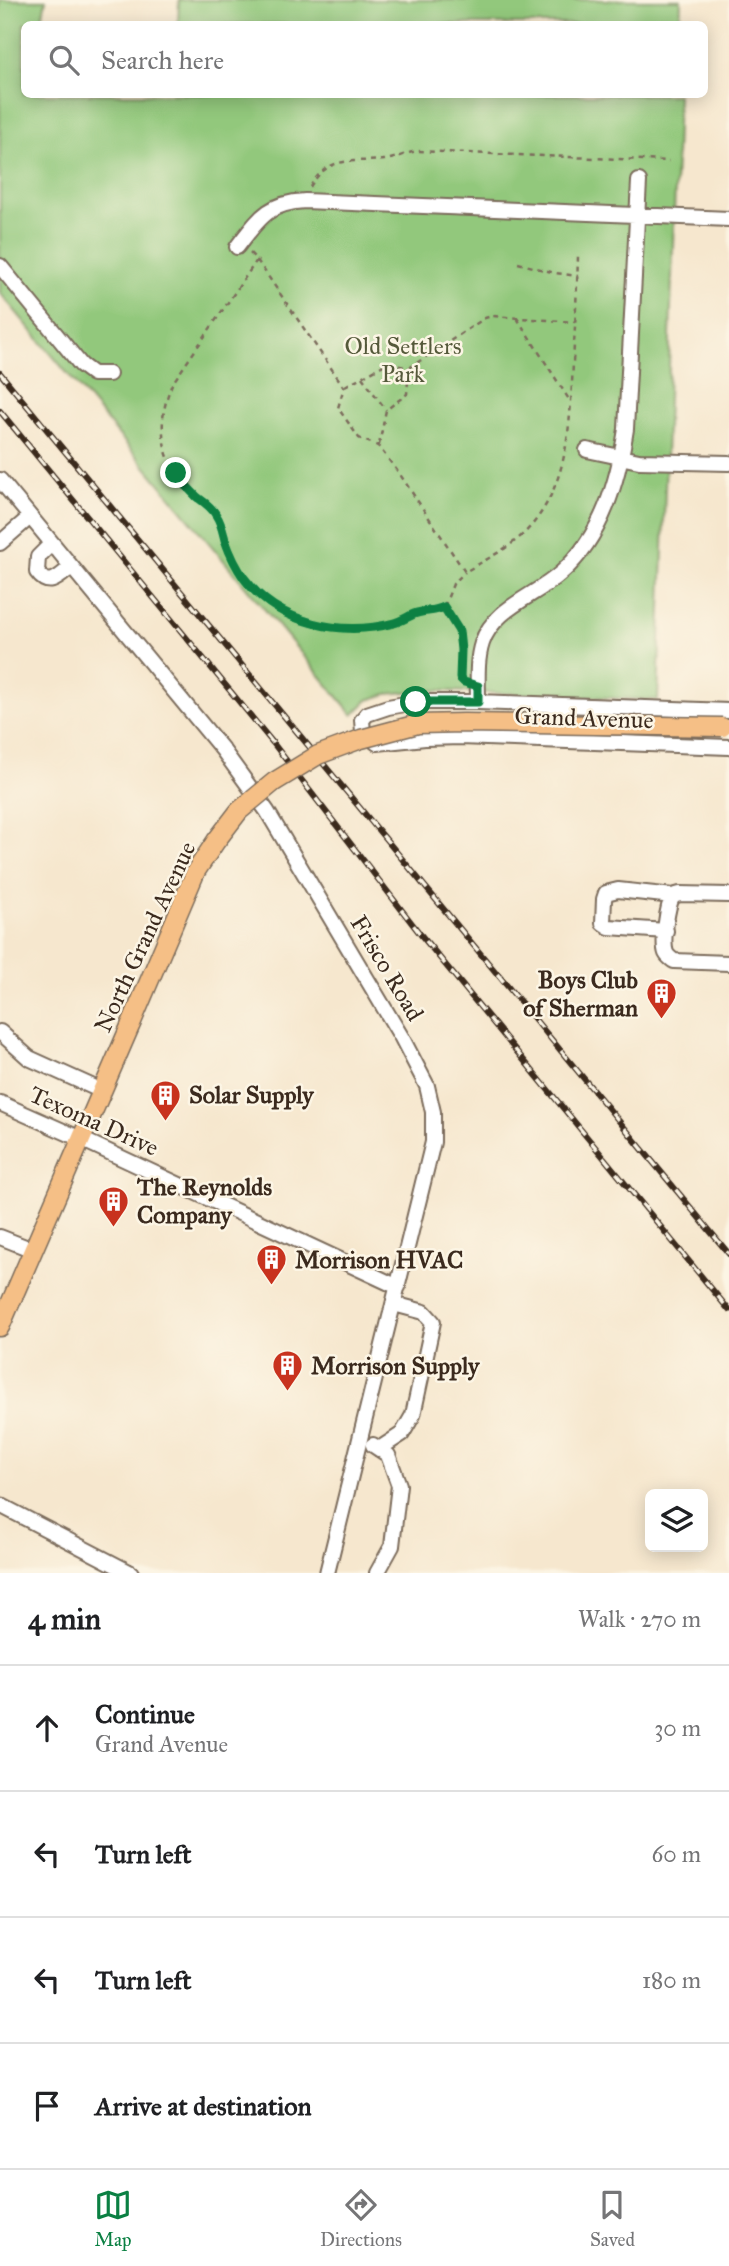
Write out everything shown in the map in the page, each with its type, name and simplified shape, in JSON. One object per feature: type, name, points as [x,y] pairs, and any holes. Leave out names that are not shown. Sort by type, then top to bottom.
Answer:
[{"type":"main road","name":"North Grand Avenue","points":[[0,1327],[196,871],[239,811],[274,782],[318,755],[361,739],[418,724],[727,722]]},
{"type":"street","points":[[478,702],[479,656],[490,626],[500,616],[556,578],[574,559],[600,520],[612,494],[622,457],[627,406],[639,181]]},
{"type":"street","points":[[237,247],[267,212],[279,204],[305,201],[729,219]]},
{"type":"street","points":[[0,266],[81,365],[93,374],[109,374]]},
{"type":"street","points":[[587,450],[639,460],[729,463]]},
{"type":"street","name":"Frisco Road","points":[[0,480],[222,749],[267,811],[395,1026],[427,1086],[433,1112],[433,1142],[327,1573]]},
{"type":"street","points":[[0,543],[30,517]]},
{"type":"street","points":[[52,543],[38,557],[37,572],[41,578],[54,581],[71,566]]},
{"type":"street","name":"Grand Avenue","points":[[727,722],[478,702],[416,702],[388,707],[367,714],[362,720],[363,732],[377,743],[461,737],[729,747]]},
{"type":"street","points":[[666,931],[603,923],[606,893],[618,890],[673,896],[729,895]]},
{"type":"street","points":[[673,896],[669,903],[666,931],[667,955],[674,961],[729,962]]},
{"type":"street","points":[[0,1032],[29,1058],[102,1091]]},
{"type":"street","name":"Texoma Drive","points":[[0,1104],[398,1287]]},
{"type":"street","points":[[0,1237],[33,1250]]},
{"type":"street","points":[[379,1449],[402,1434],[413,1415],[433,1322],[424,1312],[394,1304]]},
{"type":"street","points":[[359,1443],[371,1444],[388,1455],[399,1485],[393,1546],[377,1573]]},
{"type":"street","points":[[0,1505],[131,1573]]},
{"type":"path","points":[[305,201],[310,185],[318,173],[327,167],[348,160],[385,160],[417,151],[669,161]]},
{"type":"path","points":[[253,244],[248,252],[257,260],[344,387]]},
{"type":"path","points":[[257,260],[172,384],[164,406],[162,426],[168,459],[185,485],[216,515],[235,565],[245,580],[270,604],[287,614],[335,628],[364,628],[398,622],[414,614],[444,607],[453,584],[466,572],[521,536],[547,503],[565,456],[571,402],[578,256]]},
{"type":"path","points":[[518,263],[578,276]]},
{"type":"path","points":[[466,572],[378,446],[359,438],[338,408],[344,387],[387,363],[409,368],[492,316],[575,322]]},
{"type":"path","points":[[517,318],[571,402]]},
{"type":"path","points":[[378,446],[386,410],[407,394],[409,368]]},
{"type":"path","points":[[362,377],[386,410]]},
{"type":"path","points":[[444,607],[459,631],[460,678],[478,686]]},
{"type":"green space","name":"Old Settlers Park","points":[[0,0],[46,0],[42,21],[21,21],[21,98],[678,98],[658,700],[426,690],[387,694],[368,700],[353,715],[0,293]]},
{"type":"green space","points":[[179,0],[681,0],[680,21],[178,21]]},
{"type":"railway","points":[[0,373],[729,1254]]},
{"type":"railway","points":[[0,411],[273,743],[421,935],[729,1310]]},
{"type":"place","name":"Boys Club of Sherman","points":[[661,1021]]},
{"type":"place","name":"Solar Supply","points":[[166,1122]]},
{"type":"place","name":"The Reynolds Company","points":[[114,1228]]},
{"type":"place","name":"Morrison HVAC","points":[[272,1287]]},
{"type":"place","name":"Morrison Supply","points":[[288,1393]]},
{"type":"route","points":[[176,473],[216,515],[235,565],[245,580],[270,604],[287,614],[335,628],[377,627],[444,607],[461,639],[460,678],[478,686],[478,702],[416,702]]}]
